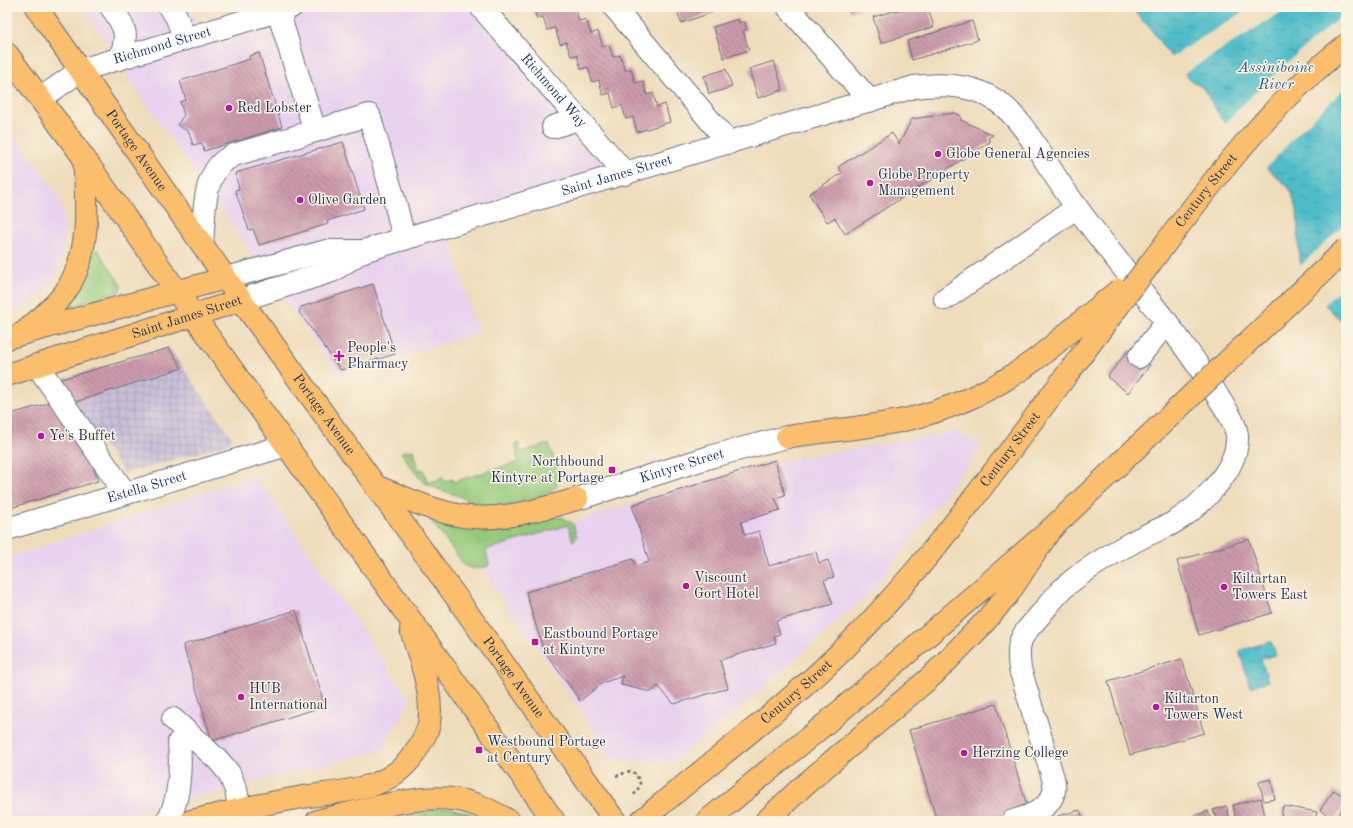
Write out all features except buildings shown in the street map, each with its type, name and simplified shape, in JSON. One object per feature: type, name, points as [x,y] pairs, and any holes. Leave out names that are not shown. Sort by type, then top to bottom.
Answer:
[{"type":"main road","name":"Portage Avenue","points":[[36,7],[241,300],[460,601],[615,821]]},
{"type":"main road","name":"Century Street","points":[[641,821],[778,709],[822,670],[870,622],[918,568],[1237,152],[1307,79],[1346,45]]},
{"type":"main road","points":[[7,54],[84,158],[176,291],[554,821]]},
{"type":"main road","points":[[14,336],[58,300],[71,282],[77,269],[87,215],[84,158]]},
{"type":"main road","points":[[707,821],[824,724],[1050,530],[1346,249]]},
{"type":"main road","points":[[787,437],[888,422],[943,410],[970,399],[1015,376],[1149,265]]},
{"type":"main road","name":"Saint James Street","points":[[14,336],[226,278]]},
{"type":"main road","name":"Saint James Street","points":[[7,375],[241,300]]},
{"type":"main road","points":[[375,486],[443,512],[471,517],[509,515],[577,499]]},
{"type":"main road","points":[[766,821],[802,787],[933,675],[982,625],[1008,593],[1050,530]]},
{"type":"main road","points":[[191,821],[236,815],[298,798],[364,789],[380,783],[402,769],[424,737],[428,724],[429,713],[428,689],[407,614]]},
{"type":"main road","points":[[317,821],[432,798],[469,802],[509,821]]},
{"type":"street","points":[[112,7],[125,29],[123,50],[118,59]]},
{"type":"street","points":[[169,7],[176,16],[185,39]]},
{"type":"street","name":"Richmond Way","points":[[481,7],[626,174]]},
{"type":"street","points":[[614,7],[729,143]]},
{"type":"street","points":[[788,7],[870,101]]},
{"type":"street","name":"Richmond Street","points":[[40,99],[81,70],[284,9]]},
{"type":"street","points":[[284,9],[315,131]]},
{"type":"street","name":"Saint James Street","points":[[226,278],[326,251],[363,251],[626,174],[914,87],[935,84],[950,84],[970,88],[988,95],[1012,112],[1076,208],[1168,322],[1208,381],[1233,422],[1237,436],[1235,452],[1228,469],[1218,483],[1204,498],[1172,523],[1134,541],[1073,580],[1059,592],[1020,637],[1018,650],[1020,669],[1053,778],[1054,791],[1047,802],[1037,812],[1013,821]]},
{"type":"street","points":[[202,244],[207,192],[213,173],[223,161],[234,155],[369,116],[396,206],[404,239]]},
{"type":"street","points":[[552,127],[578,119]]},
{"type":"street","points":[[945,299],[1076,208]]},
{"type":"street","name":"Saint James Street","points":[[241,300],[332,271],[363,251]]},
{"type":"street","points":[[1139,356],[1168,322]]},
{"type":"street","points":[[37,366],[125,493]]},
{"type":"street","name":"Kintyre Street","points":[[577,499],[713,456],[787,437]]},
{"type":"street","name":"Estella Street","points":[[7,529],[286,445]]},
{"type":"street","points":[[173,719],[224,766],[233,781],[236,815]]},
{"type":"street","points":[[167,821],[176,798],[179,772],[179,742]]},
{"type":"path","points":[[616,776],[630,770],[636,774],[640,783],[637,792],[633,795]]},
{"type":"shaded area","points":[[81,7],[192,7],[200,34],[291,7],[481,7],[626,174],[445,228],[478,333],[339,376],[134,87],[119,59]]},
{"type":"shaded area","points":[[7,124],[56,193],[64,215],[65,235],[59,270],[39,296],[7,318]]},
{"type":"shaded area","points":[[169,348],[233,439],[224,445],[125,474],[58,380]]},
{"type":"shaded area","points":[[957,431],[982,446],[871,592],[728,719],[672,763],[610,759],[580,709],[471,554],[745,468]]},
{"type":"shaded area","points":[[255,475],[410,699],[382,750],[100,821],[7,821],[7,558]]},
{"type":"green space","points":[[95,250],[98,250],[121,285],[120,291],[71,307],[70,305],[84,280]]},
{"type":"green space","points":[[518,443],[521,452],[549,444],[557,469],[557,486],[540,498],[528,502],[489,507],[467,507],[467,500],[462,497],[434,488],[424,482],[401,452],[413,450],[418,470],[423,469],[428,483],[443,478],[444,482],[452,479],[453,482],[518,462],[515,444]]},
{"type":"green space","points":[[562,517],[573,524],[577,537],[573,541],[568,525],[486,550],[489,565],[483,568],[471,568],[465,566],[432,522],[458,526]]},
{"type":"green space","points":[[451,808],[493,821],[361,821],[411,810]]},
{"type":"water","name":"Assiniboine River","points":[[1130,7],[1346,7],[1346,378],[1341,357],[1345,340],[1344,323],[1327,307],[1304,277],[1299,256],[1297,208],[1289,188],[1251,153],[1222,120],[1203,88],[1190,80],[1150,28]]},
{"type":"water","points":[[1271,641],[1276,655],[1261,659],[1268,681],[1250,687],[1239,651]]},
{"type":"pier","points":[[1251,7],[1289,7],[1183,74],[1170,58]]},
{"type":"pier","points":[[1346,12],[1346,87],[1299,132],[1266,168],[1249,154],[1224,126],[1238,109],[1282,67]]},
{"type":"pier","points":[[1346,223],[1346,284],[1323,306],[1302,278],[1299,267]]},
{"type":"place","name":"Red Lobster","points":[[229,108]]},
{"type":"place","name":"Globe General Agencies","points":[[938,154]]},
{"type":"place","name":"Globe Property Management","points":[[870,183]]},
{"type":"place","name":"Olive Garden","points":[[300,200]]},
{"type":"place","name":"People's Pharmacy","points":[[339,356]]},
{"type":"place","name":"Ye's Buffet","points":[[41,436]]},
{"type":"place","name":"Northbound Kintyre at Portage","points":[[612,470]]},
{"type":"place","name":"Viscount Gort Hotel","points":[[686,586]]},
{"type":"place","name":"Kiltartan Towers East","points":[[1224,587]]},
{"type":"place","name":"Eastbound Portage at Kintyre","points":[[535,642]]},
{"type":"place","name":"HUB International","points":[[241,697]]},
{"type":"place","name":"Kiltarton Towers West","points":[[1156,707]]},
{"type":"place","name":"Westbound Portage at Century","points":[[479,750]]},
{"type":"place","name":"Herzing College","points":[[964,753]]}]
